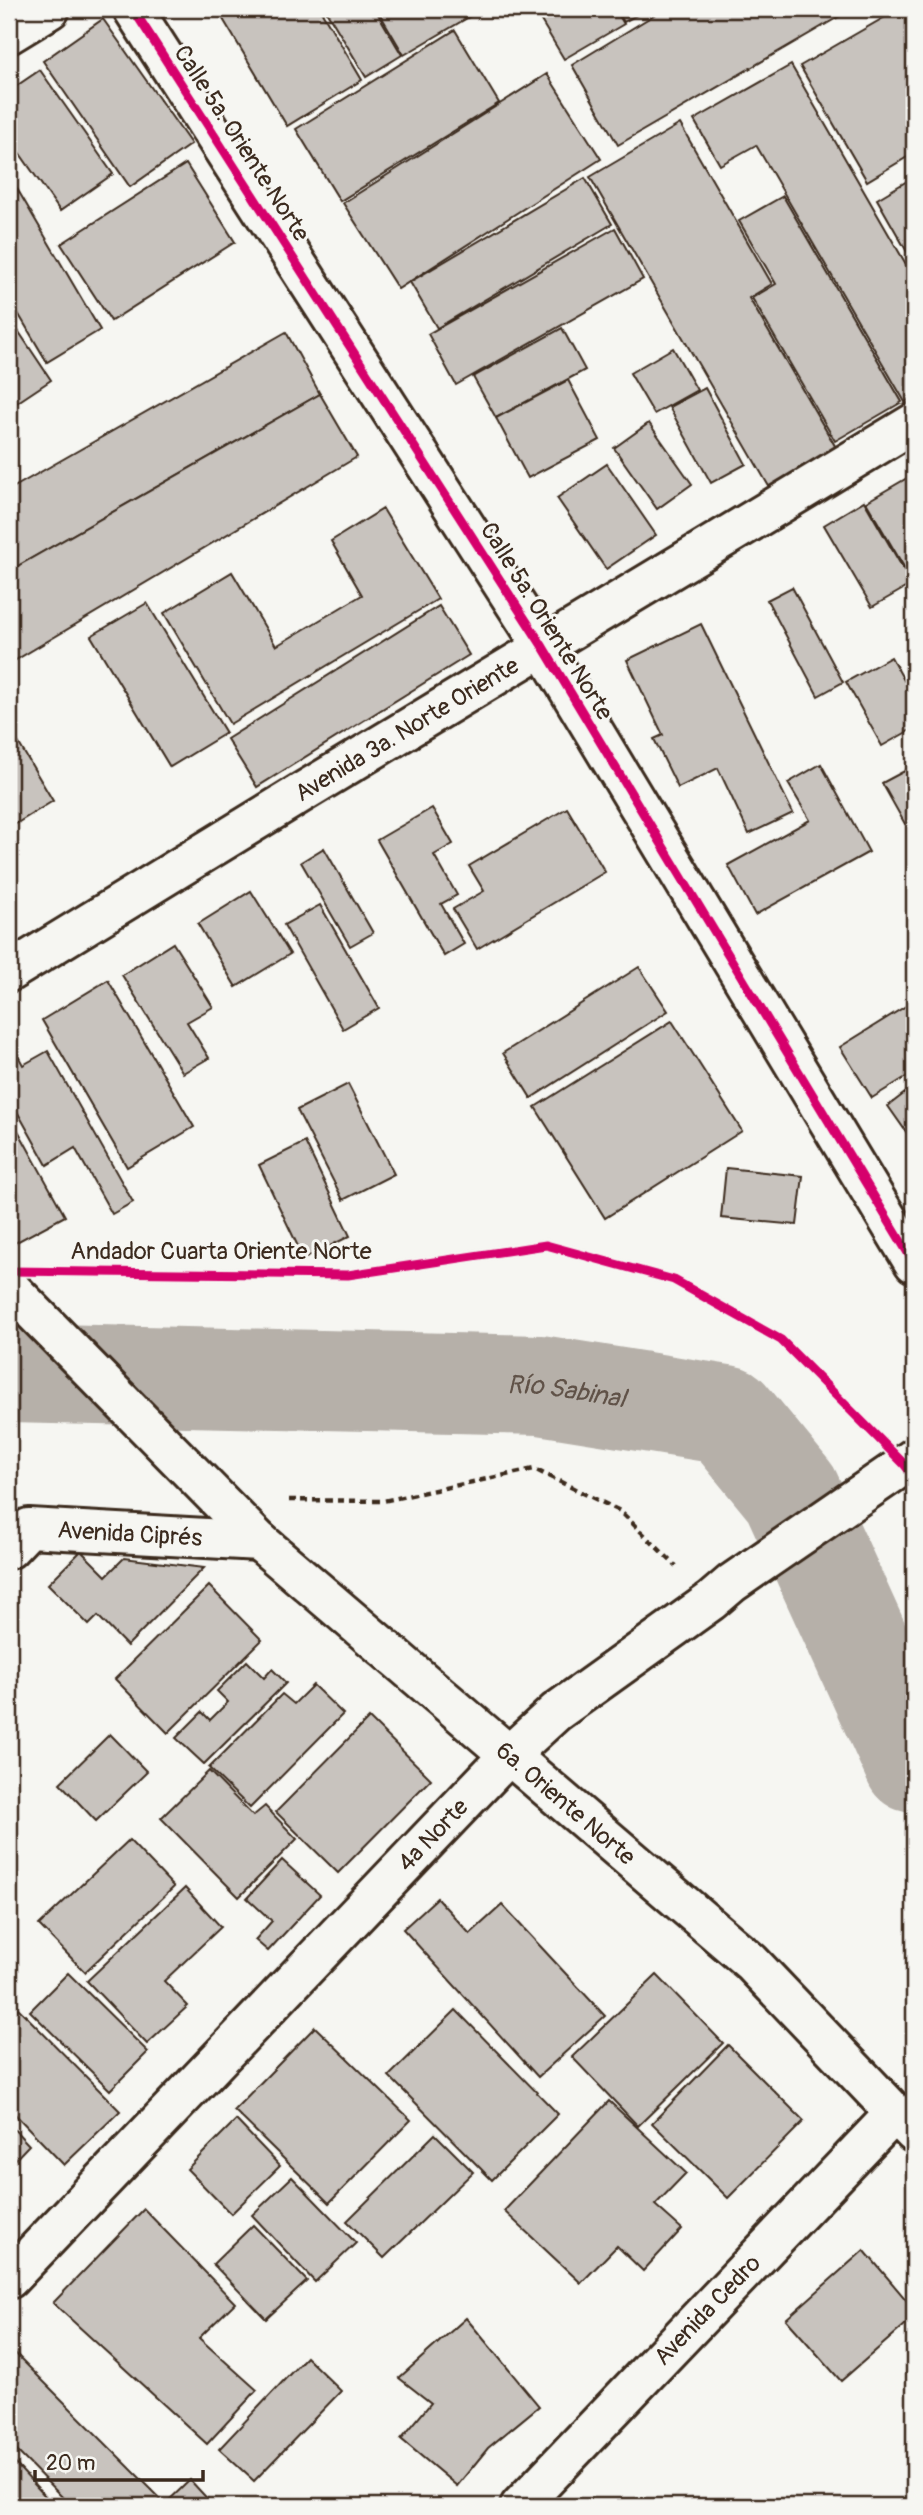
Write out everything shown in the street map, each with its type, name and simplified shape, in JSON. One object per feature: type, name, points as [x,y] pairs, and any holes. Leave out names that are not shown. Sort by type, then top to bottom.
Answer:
[{"type":"street","points":[[9,34],[50,9]]},
{"type":"street","name":"Calle 5a. Oriente Norte","points":[[133,9],[543,647],[914,1262]]},
{"type":"street","name":"Avenida 3a. Norte Oriente","points":[[9,972],[914,424]]},
{"type":"street","name":"6a. Oriente Norte","points":[[13,1292],[259,1541],[751,1962],[904,2123]]},
{"type":"street","name":"4a Norte","points":[[9,2279],[509,1756],[556,1712],[900,1468]]},
{"type":"street","name":"Avenida Ciprés","points":[[9,1549],[29,1528],[259,1541]]},
{"type":"street","name":"Avenida Cedro","points":[[520,2506],[904,2123]]},
{"type":"path","points":[[211,1492],[383,1501],[534,1469],[620,1511],[722,1592]]},
{"type":"building","points":[[217,9],[320,9],[362,80],[287,126]]},
{"type":"building","points":[[325,9],[375,9],[402,55],[366,77]]},
{"type":"building","points":[[377,9],[478,9],[479,11],[404,55]]},
{"type":"building","points":[[534,9],[615,9],[624,24],[564,59]]},
{"type":"building","points":[[616,9],[648,9],[624,22]]},
{"type":"building","points":[[664,9],[852,9],[618,145],[572,65]]},
{"type":"building","points":[[899,9],[914,9],[914,153],[867,181],[800,66]]},
{"type":"building","points":[[103,19],[191,144],[130,187],[43,61]]},
{"type":"building","points":[[455,30],[499,103],[340,201],[296,129]]},
{"type":"building","points":[[791,65],[914,278],[914,397],[905,402],[756,145],[720,165],[694,120]]},
{"type":"building","points":[[40,70],[113,174],[60,211],[9,138],[9,91]]},
{"type":"building","points":[[547,74],[601,159],[398,289],[343,203]]},
{"type":"building","points":[[680,124],[772,284],[749,298],[838,451],[771,490],[590,177]]},
{"type":"building","points":[[186,164],[235,242],[111,321],[61,244]]},
{"type":"building","points":[[9,175],[100,330],[47,362],[9,298]]},
{"type":"building","points":[[914,177],[914,264],[877,199]]},
{"type":"building","points":[[585,178],[612,224],[437,328],[410,282]]},
{"type":"building","points":[[783,196],[902,402],[835,441],[752,298],[776,284],[739,221]]},
{"type":"building","points":[[615,228],[643,279],[456,385],[428,334]]},
{"type":"building","points":[[9,317],[51,380],[9,408]]},
{"type":"building","points":[[562,328],[585,370],[496,418],[473,377]]},
{"type":"building","points":[[286,332],[320,394],[9,571],[9,490]]},
{"type":"building","points":[[673,348],[697,390],[654,414],[630,373]]},
{"type":"building","points":[[568,380],[600,440],[528,478],[496,418]]},
{"type":"building","points":[[705,388],[746,464],[711,483],[669,407]]},
{"type":"building","points":[[320,394],[357,457],[9,664],[9,571]]},
{"type":"building","points":[[649,423],[692,484],[657,509],[614,448]]},
{"type":"building","points":[[607,464],[656,535],[606,569],[557,498]]},
{"type":"building","points":[[914,474],[914,584],[866,502]]},
{"type":"building","points":[[864,501],[912,584],[872,607],[824,525]]},
{"type":"building","points":[[383,509],[438,599],[230,724],[164,613],[232,572],[276,646],[362,595],[331,541]]},
{"type":"building","points":[[792,587],[843,682],[818,696],[767,600]]},
{"type":"building","points":[[147,603],[226,733],[170,767],[91,636]]},
{"type":"building","points":[[439,606],[469,655],[257,787],[227,739]]},
{"type":"building","points":[[701,624],[793,813],[749,834],[718,768],[678,788],[654,739],[663,735],[627,660]]},
{"type":"building","points":[[891,657],[914,698],[914,728],[882,746],[846,682]]},
{"type":"building","points":[[9,727],[53,801],[9,828]]},
{"type":"building","points":[[821,764],[869,852],[755,915],[728,865],[810,820],[788,783]]},
{"type":"building","points":[[914,766],[914,819],[905,824],[882,783]]},
{"type":"building","points":[[432,808],[453,844],[434,855],[457,895],[441,904],[464,944],[444,956],[377,840]]},
{"type":"building","points":[[567,808],[605,872],[477,949],[453,909],[484,891],[469,866]]},
{"type":"building","points":[[324,848],[373,933],[350,946],[301,862]]},
{"type":"building","points":[[251,891],[290,954],[236,987],[198,924]]},
{"type":"building","points":[[320,905],[379,1008],[343,1029],[284,925]]},
{"type":"building","points":[[173,943],[213,1007],[187,1022],[209,1058],[183,1073],[122,975]]},
{"type":"building","points":[[639,967],[668,1011],[531,1098],[503,1053]]},
{"type":"building","points":[[108,980],[194,1127],[127,1167],[42,1020]]},
{"type":"building","points":[[914,1001],[914,1072],[872,1098],[840,1047]]},
{"type":"building","points":[[672,1021],[742,1131],[605,1218],[535,1107]]},
{"type":"building","points":[[9,1039],[23,1065],[48,1051],[133,1202],[112,1214],[75,1148],[47,1165],[9,1097]]},
{"type":"building","points":[[348,1084],[394,1174],[343,1200],[297,1110]]},
{"type":"building","points":[[914,1086],[914,1143],[888,1106]]},
{"type":"building","points":[[9,1114],[65,1216],[13,1244],[9,1237]]},
{"type":"building","points":[[305,1142],[350,1236],[304,1259],[259,1165]]},
{"type":"building","points":[[726,1168],[803,1176],[797,1225],[721,1218]]},
{"type":"building","points":[[81,1551],[106,1576],[124,1558],[204,1568],[127,1646],[98,1616],[89,1625],[48,1584]]},
{"type":"building","points":[[209,1586],[262,1640],[168,1733],[115,1679]]},
{"type":"building","points":[[247,1661],[264,1678],[272,1669],[286,1683],[204,1764],[176,1738],[202,1712],[210,1720],[228,1702],[217,1691]]},
{"type":"building","points":[[313,1685],[343,1714],[250,1808],[209,1768],[282,1694],[294,1704]]},
{"type":"building","points":[[369,1718],[431,1779],[338,1873],[276,1812]]},
{"type":"building","points":[[110,1734],[147,1772],[96,1821],[60,1783]]},
{"type":"building","points":[[209,1771],[253,1816],[265,1806],[297,1839],[239,1897],[161,1818]]},
{"type":"building","points":[[129,1840],[174,1887],[85,1972],[39,1925]]},
{"type":"building","points":[[282,1860],[320,1895],[268,1951],[255,1940],[272,1921],[247,1898]]},
{"type":"building","points":[[185,1888],[221,1927],[164,1981],[188,2006],[147,2044],[87,1981]]},
{"type":"building","points":[[437,1898],[470,1934],[502,1905],[605,2016],[538,2077],[403,1929]]},
{"type":"building","points":[[68,1973],[148,2052],[110,2090],[30,2011]]},
{"type":"building","points":[[657,1975],[723,2043],[638,2126],[572,2057]]},
{"type":"building","points":[[18,2008],[120,2111],[64,2165],[9,2108],[9,2017]]},
{"type":"building","points":[[456,2010],[558,2114],[492,2180],[389,2076]]},
{"type":"building","points":[[315,2027],[411,2120],[329,2203],[234,2110]]},
{"type":"building","points":[[728,2045],[804,2121],[728,2198],[652,2123]]},
{"type":"building","points":[[609,2101],[686,2173],[655,2205],[682,2229],[643,2271],[617,2246],[581,2283],[504,2211]]},
{"type":"building","points":[[236,2120],[280,2166],[231,2214],[187,2169]]},
{"type":"building","points":[[9,2124],[29,2145],[9,2166]]},
{"type":"building","points":[[435,2134],[473,2172],[384,2258],[347,2221]]},
{"type":"building","points":[[292,2177],[356,2243],[315,2282],[252,2215]]},
{"type":"building","points":[[144,2209],[235,2303],[199,2338],[257,2390],[207,2444],[53,2303]]},
{"type":"building","points":[[253,2225],[307,2281],[266,2319],[213,2264]]},
{"type":"building","points":[[864,2250],[914,2309],[914,2317],[841,2381],[786,2319]]},
{"type":"building","points":[[466,2318],[539,2406],[488,2448],[457,2486],[401,2439],[431,2403],[399,2378]]},
{"type":"building","points":[[14,2352],[161,2499],[154,2506],[71,2506],[9,2443],[9,2357]]},
{"type":"building","points":[[306,2357],[341,2391],[254,2481],[219,2449]]},
{"type":"building","points":[[9,2457],[47,2498],[38,2506],[9,2506]]},
{"type":"building","points":[[190,2480],[214,2506],[163,2506]]},
{"type":"waterway","name":"Río Sabinal","points":[[9,1373],[540,1385],[727,1415],[791,1493],[914,1763]]},
{"type":"cycle path","points":[[133,9],[543,647],[914,1263]]},
{"type":"cycle path","name":"Andador Cuarta Oriente Norte","points":[[9,1271],[348,1275],[546,1245],[674,1280],[781,1340],[914,1477]]}]
